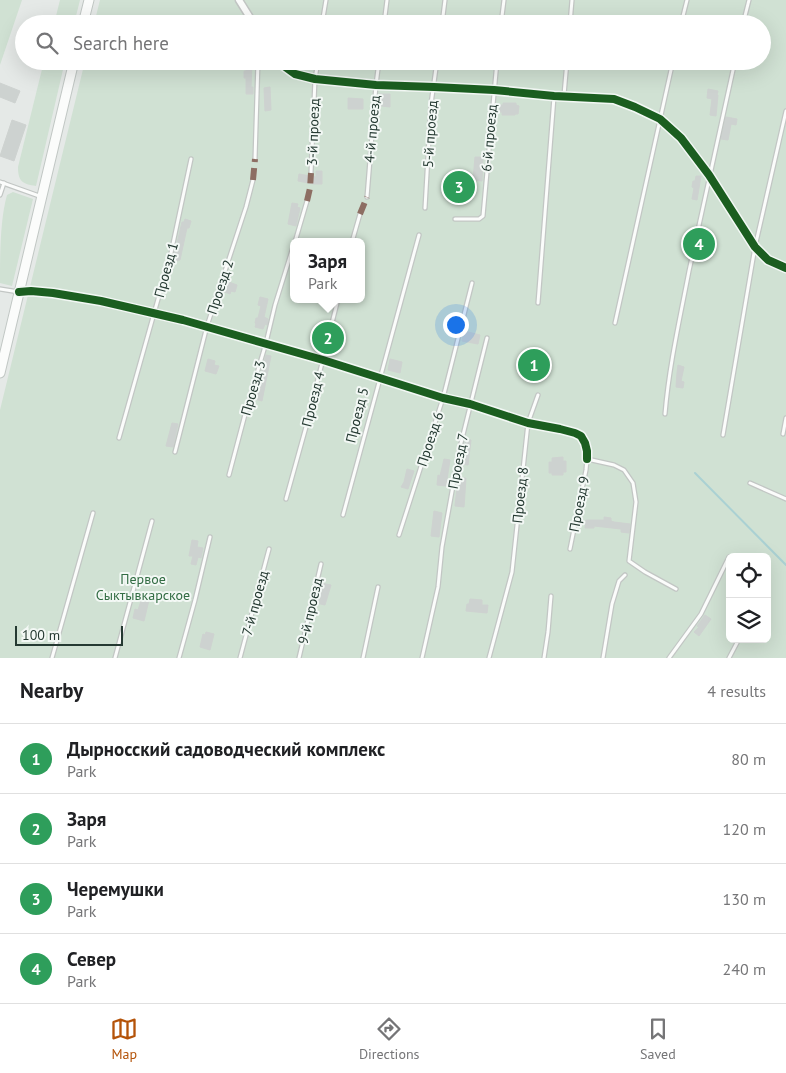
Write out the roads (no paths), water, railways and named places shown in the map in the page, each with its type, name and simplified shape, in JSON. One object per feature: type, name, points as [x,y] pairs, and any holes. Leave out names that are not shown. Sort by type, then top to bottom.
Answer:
[{"type":"main road","points":[[85,15],[89,0]]},
{"type":"main road","points":[[0,374],[72,70]]},
{"type":"street","points":[[239,0],[248,15]]},
{"type":"street","points":[[290,70],[295,74],[315,79],[376,85],[494,90],[564,97],[614,99],[635,107],[660,119],[681,138],[709,175],[755,247],[768,260],[786,268]]},
{"type":"street","points":[[19,292],[54,293],[101,301],[207,326],[528,423],[574,433],[581,436],[585,443],[587,459]]},
{"type":"lane","points":[[324,15],[326,0]]},
{"type":"lane","points":[[385,15],[387,0]]},
{"type":"lane","points":[[443,15],[445,0]]},
{"type":"lane","points":[[502,15],[504,0]]},
{"type":"lane","points":[[571,15],[572,0]]},
{"type":"lane","points":[[684,15],[687,0]]},
{"type":"lane","points":[[745,15],[749,0]]},
{"type":"lane","points":[[255,159],[258,70]]},
{"type":"lane","name":"3-й проезд","points":[[311,173],[316,70]]},
{"type":"lane","name":"4-й проезд","points":[[367,197],[378,70]]},
{"type":"lane","name":"5-й проезд","points":[[425,208],[431,104],[436,70]]},
{"type":"lane","name":"6-й проезд","points":[[455,219],[479,220],[483,216],[496,70]]},
{"type":"lane","points":[[564,97],[566,70]]},
{"type":"lane","points":[[615,323],[671,70]]},
{"type":"lane","points":[[665,414],[675,343],[709,175],[733,70]]},
{"type":"lane","points":[[538,304],[554,96]]},
{"type":"lane","points":[[723,434],[755,247],[786,111]]},
{"type":"lane","name":"Проезд 1","points":[[119,438],[171,253],[191,159]]},
{"type":"lane","name":"Проезд 2","points":[[175,452],[207,326],[253,180]]},
{"type":"lane","points":[[0,195],[2,182],[42,197]]},
{"type":"lane","name":"Проезд 3","points":[[296,238],[307,201]]},
{"type":"lane","points":[[353,238],[360,214]]},
{"type":"lane","name":"Проезд 5","points":[[343,514],[419,235]]},
{"type":"lane","name":"Проезд 3","points":[[229,475],[275,305],[290,258]]},
{"type":"lane","name":"Проезд 6","points":[[400,535],[444,398],[472,283]]},
{"type":"lane","points":[[0,289],[19,292]]},
{"type":"lane","name":"Проезд 4","points":[[286,499],[337,303]]},
{"type":"lane","name":"Проезд 7","points":[[422,658],[438,587],[442,547],[460,447],[487,338]]},
{"type":"lane","name":"Проезд 8","points":[[489,658],[512,572],[528,423],[538,395]]},
{"type":"lane","points":[[783,434],[786,418]]},
{"type":"lane","points":[[587,459],[614,465],[624,470],[629,476],[633,483],[636,502],[629,561],[676,590]]},
{"type":"lane","name":"Проезд 9","points":[[570,549],[587,459]]},
{"type":"lane","points":[[750,483],[786,500]]},
{"type":"lane","points":[[52,658],[92,513]]},
{"type":"lane","points":[[115,658],[152,521]]},
{"type":"lane","points":[[179,658],[210,536]]},
{"type":"lane","name":"7-й проезд","points":[[240,658],[269,549]]},
{"type":"lane","points":[[668,658],[701,614],[726,563]]},
{"type":"lane","name":"9-й проезд","points":[[299,658],[321,564]]},
{"type":"lane","points":[[603,658],[612,604],[619,581],[625,575]]},
{"type":"lane","points":[[362,658],[378,587]]},
{"type":"lane","points":[[544,658],[551,596]]},
{"type":"lane","points":[[729,658],[737,643]]},
{"type":"waterway","points":[[695,473],[786,565]]},
{"type":"place","name":"Черемушки","points":[[459,187]]},
{"type":"place","name":"Север","points":[[699,244]]},
{"type":"place","name":"Заря","points":[[328,338]]},
{"type":"place","name":"Дырносский садоводческий комплекс","points":[[534,365]]},
{"type":"park label","name":"Первое Сыктывкарское","points":[[143,588]]}]
